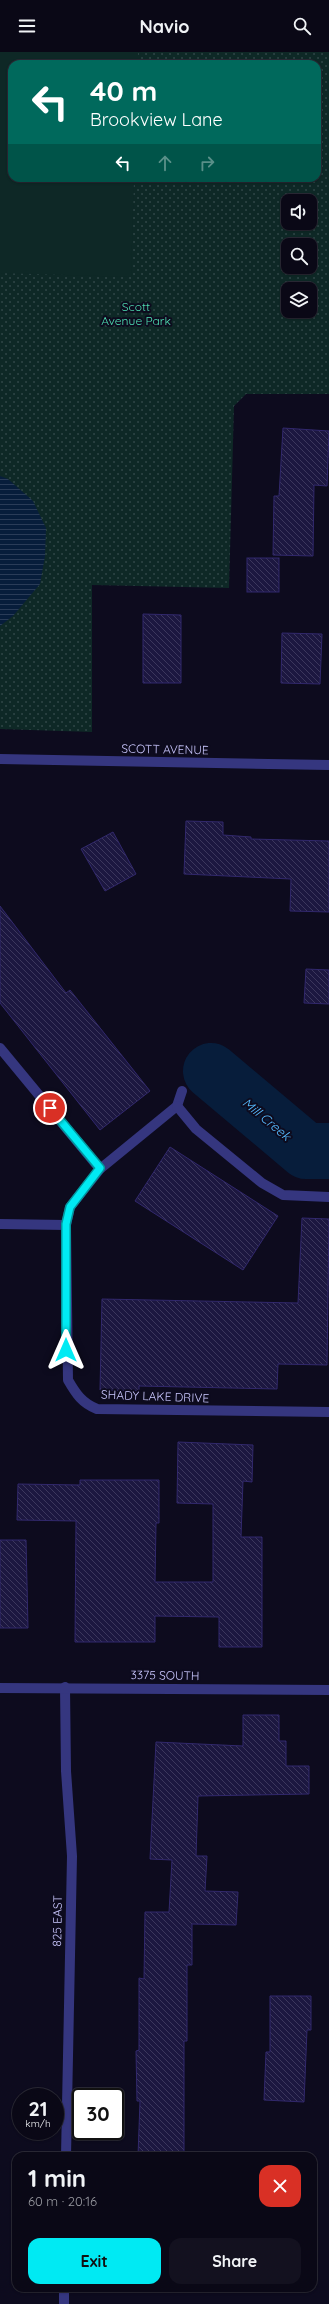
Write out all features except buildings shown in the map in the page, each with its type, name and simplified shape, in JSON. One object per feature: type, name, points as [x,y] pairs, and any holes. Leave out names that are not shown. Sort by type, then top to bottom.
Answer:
[{"type":"street","name":"SCOTT AVENUE","points":[[0,759],[329,765]]},
{"type":"street","points":[[0,1048],[100,1168]]},
{"type":"street","points":[[182,1091],[177,1106],[196,1129],[262,1183],[283,1195],[329,1198]]},
{"type":"street","name":"SHADY LAKE DRIVE","points":[[177,1106],[100,1168],[70,1207],[66,1224],[68,1380],[76,1395],[85,1404],[97,1409],[329,1412]]},
{"type":"street","points":[[0,1224],[66,1224]]},
{"type":"street","name":"3375 SOUTH","points":[[0,1688],[65,1687],[329,1690]]},
{"type":"street","name":"825 EAST","points":[[65,1687],[66,1771],[72,1856],[66,2152]]},
{"type":"street","points":[[64,2292],[64,2304]]},
{"type":"green space","name":"Scott Avenue Park","points":[[0,52],[329,52],[329,394],[246,394],[234,406],[229,588],[92,585],[92,732],[0,729]]},
{"type":"green space","points":[[0,52],[138,52],[138,60],[8,60],[8,182],[134,182],[131,277],[0,273]]},
{"type":"water","points":[[0,476],[8,479],[33,501],[46,528],[45,556],[40,584],[13,616],[0,626]]},
{"type":"waterway","name":"Mill Creek","points":[[211,1071],[306,1151],[329,1151]]},
{"type":"route","points":[[50,1108],[100,1168],[70,1207],[66,1224],[66,1350]]}]
